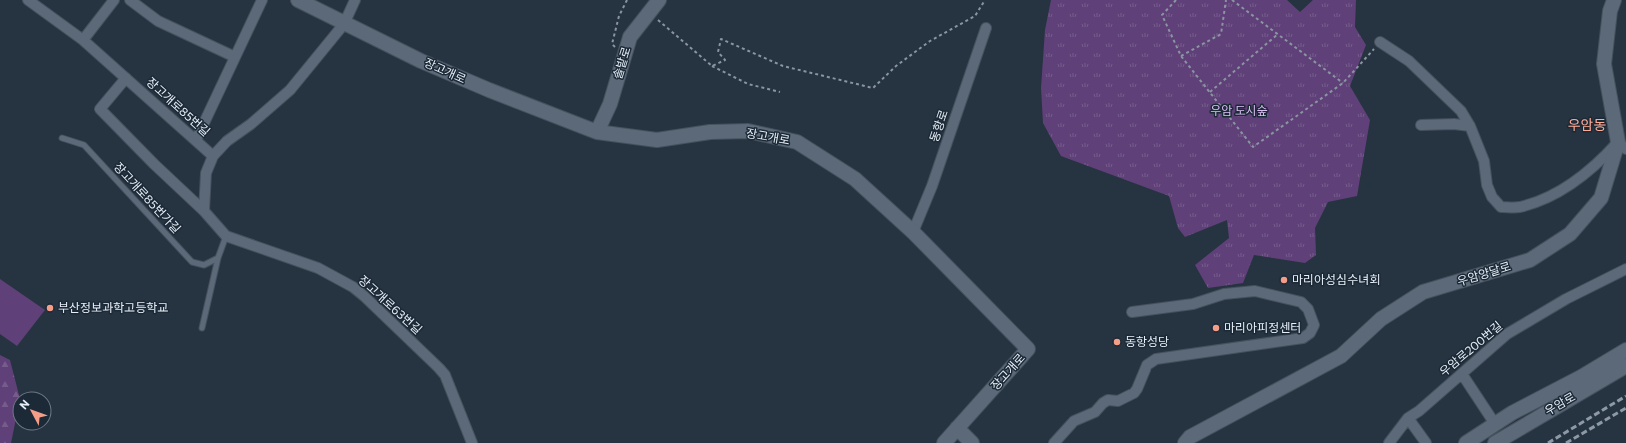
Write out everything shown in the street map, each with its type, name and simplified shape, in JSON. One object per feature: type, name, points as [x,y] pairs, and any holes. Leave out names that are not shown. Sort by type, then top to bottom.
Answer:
[{"type":"street","name":"장고개로85번길","points":[[28,0],[83,40],[213,156]]},
{"type":"street","points":[[83,40],[114,0]]},
{"type":"street","points":[[130,0],[158,21],[235,57]]},
{"type":"street","points":[[196,140],[262,0]]},
{"type":"street","name":"장고개로","points":[[298,0],[421,61],[482,87],[597,132],[657,140],[710,132],[748,132],[797,142],[856,179],[913,232],[1028,349],[944,443]]},
{"type":"street","points":[[204,211],[206,173],[213,156],[227,141],[252,124],[290,90],[344,24],[355,0]]},
{"type":"street","name":"솔밭로","points":[[597,132],[610,104],[630,38],[659,0]]},
{"type":"street","name":"우암양달로","points":[[1185,443],[1190,437],[1341,356],[1381,319],[1423,292],[1530,260],[1570,234],[1601,198],[1622,145],[1604,64],[1610,11],[1614,0]]},
{"type":"street","name":"동항로","points":[[913,232],[932,186],[986,28]]},
{"type":"street","points":[[1380,42],[1410,61],[1461,111],[1470,126],[1484,161],[1487,185],[1492,197],[1501,207],[1519,207],[1550,196],[1576,180],[1622,145]]},
{"type":"street","name":"장고개로63번길","points":[[126,78],[100,109],[154,164],[204,211],[226,236],[318,268],[354,287],[445,375],[472,443]]},
{"type":"street","points":[[1421,125],[1454,124],[1470,126]]},
{"type":"street","name":"우암로200번길","points":[[1389,443],[1408,418],[1419,411],[1507,334],[1566,299],[1626,269]]},
{"type":"street","points":[[1054,443],[1074,421],[1095,412],[1103,403],[1108,400],[1118,401],[1134,394],[1138,389],[1147,365],[1156,359],[1302,338],[1310,333],[1314,325],[1308,309],[1302,302],[1255,291],[1224,294],[1193,304],[1132,312]]},
{"type":"street","name":"우암로","points":[[1466,443],[1512,413],[1581,377],[1626,350]]},
{"type":"street","name":"우암로","points":[[1495,443],[1626,366]]},
{"type":"street","points":[[1462,374],[1495,424]]},
{"type":"street","points":[[1408,418],[1426,443]]},
{"type":"street","points":[[957,428],[972,443]]},
{"type":"lane","name":"장고개로85번가길","points":[[62,138],[84,145],[192,262],[204,265],[218,258]]},
{"type":"lane","points":[[202,328],[218,258],[226,236]]},
{"type":"path","points":[[712,66],[725,60],[718,52],[721,39],[783,66],[873,88],[896,66],[930,41],[975,16],[985,0]]},
{"type":"path","points":[[1176,0],[1162,15],[1181,56],[1253,147],[1343,83],[1380,42]]},
{"type":"path","points":[[1181,56],[1221,34],[1226,0]]},
{"type":"path","points":[[1232,0],[1343,83]]},
{"type":"path","points":[[649,13],[712,66],[748,84],[780,92]]},
{"type":"path","points":[[1210,92],[1278,34]]},
{"type":"green space","name":"우암 도시숲","points":[[1051,0],[1287,0],[1300,12],[1313,0],[1356,0],[1355,27],[1366,45],[1350,86],[1370,120],[1357,196],[1328,202],[1315,228],[1316,255],[1305,263],[1254,255],[1243,283],[1208,288],[1195,265],[1229,238],[1227,220],[1185,237],[1178,228],[1169,196],[1061,156],[1043,123],[1041,88],[1045,30]]},
{"type":"green space","points":[[0,279],[45,310],[17,346],[0,334]]},
{"type":"green space","points":[[0,355],[10,360],[18,391],[12,391],[12,431],[13,431],[11,443],[0,443]]},
{"type":"railway","points":[[1548,443],[1626,396]]},
{"type":"railway","points":[[1566,443],[1626,408]]},
{"type":"place","name":"마리아성심수녀회","points":[[1284,280]]},
{"type":"place","name":"부산정보과학고등학교","points":[[50,308]]},
{"type":"place","name":"마리아피정센터","points":[[1216,328]]},
{"type":"place","name":"동항성당","points":[[1117,342]]},
{"type":"district","name":"우암동","points":[[1587,125]]}]
